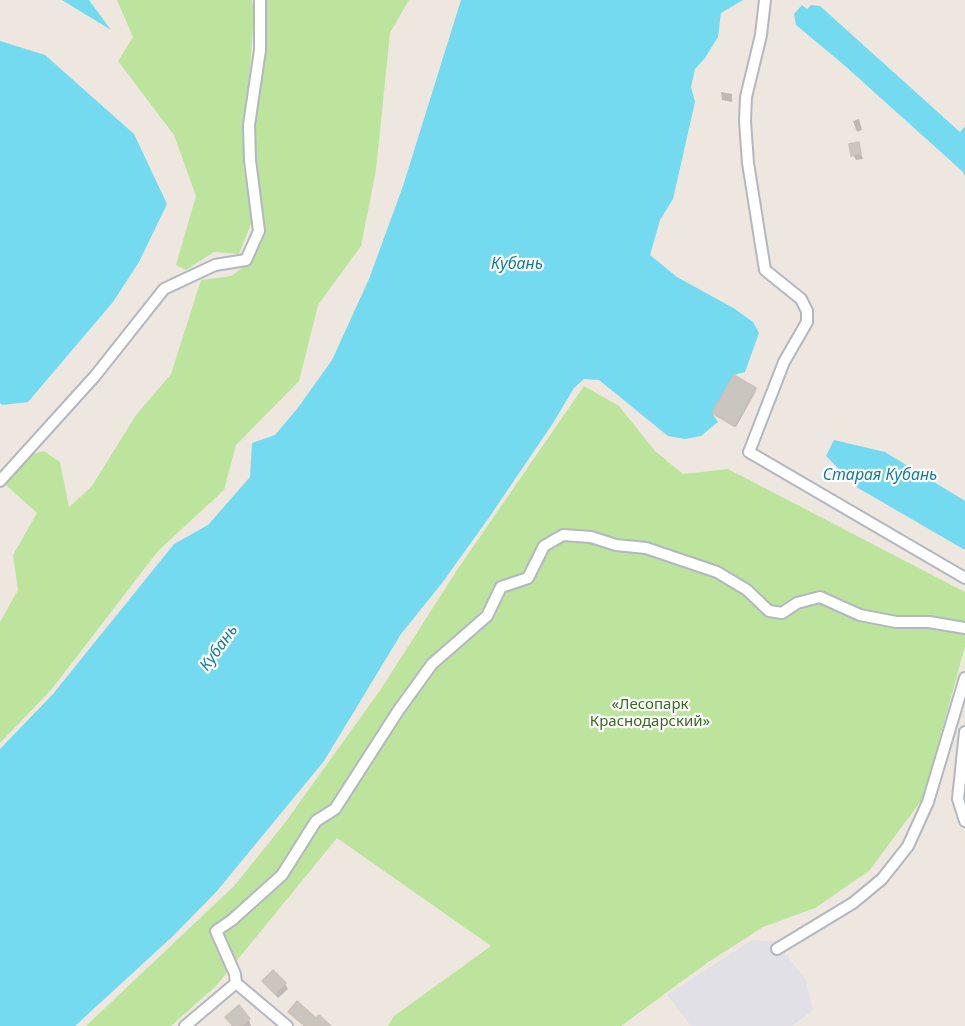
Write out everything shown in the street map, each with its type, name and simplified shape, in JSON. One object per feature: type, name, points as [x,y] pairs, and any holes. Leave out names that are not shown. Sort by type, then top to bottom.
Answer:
[{"type":"street","points":[[0,481],[95,376],[164,289],[214,265],[246,260],[259,231],[250,160],[249,125],[260,50],[260,0]]},
{"type":"street","points":[[765,0],[761,35],[746,97],[748,163],[765,270],[801,299],[807,311],[807,322],[784,362],[749,452],[965,578]]},
{"type":"street","points":[[287,1026],[236,983],[235,974],[216,931],[232,920],[282,875],[316,821],[335,809],[398,711],[432,664],[487,616],[501,587],[528,578],[544,546],[563,535],[591,537],[616,546],[646,548],[717,572],[747,590],[769,611],[782,613],[796,603],[820,597],[860,615],[896,622],[929,622],[965,628]]},
{"type":"street","points":[[777,949],[853,903],[882,879],[908,846],[928,802],[965,678]]},
{"type":"street","points":[[950,730],[965,730],[958,799],[965,821]]},
{"type":"street","points":[[185,1026],[236,983]]},
{"type":"shaded area","points":[[752,940],[776,941],[806,981],[813,1010],[792,1026],[691,1026],[667,995]]},
{"type":"green space","points":[[117,0],[252,0],[254,14],[243,165],[253,219],[239,254],[214,252],[186,270],[176,265],[196,196],[174,135],[118,61],[133,37]]},
{"type":"green space","points":[[262,0],[409,0],[390,33],[376,170],[361,246],[318,305],[299,381],[236,445],[224,490],[158,551],[51,690],[0,743],[0,622],[18,590],[13,555],[37,513],[6,485],[22,457],[44,451],[60,462],[69,507],[92,486],[136,415],[171,374],[201,280],[231,276],[250,262],[262,233],[254,126]]},
{"type":"green space","name":"«Лесопарк Краснодарский»","points":[[584,386],[619,406],[655,451],[683,474],[728,469],[965,592],[965,646],[924,797],[869,871],[815,908],[763,927],[707,963],[621,1026],[388,1026],[394,1016],[491,946],[337,838],[216,986],[171,1026],[86,1026],[234,886],[284,824],[381,689],[457,570]]},
{"type":"water","points":[[62,0],[89,0],[111,30]]},
{"type":"water","name":"Кубань","points":[[461,0],[743,0],[721,13],[718,37],[695,69],[691,87],[695,102],[673,199],[660,220],[650,255],[677,277],[735,309],[753,322],[759,333],[745,372],[734,375],[712,413],[718,422],[701,436],[685,439],[668,436],[599,380],[584,379],[574,388],[488,519],[442,583],[401,634],[324,761],[217,891],[173,936],[75,1026],[0,1026],[0,749],[53,694],[174,544],[208,525],[250,477],[252,443],[275,435],[332,360],[369,279],[403,186]]},
{"type":"water","points":[[802,5],[807,9],[811,5],[820,6],[960,132],[965,126],[965,176],[844,65],[796,25],[794,14]]},
{"type":"water","points":[[0,41],[45,55],[134,134],[167,204],[139,262],[113,302],[28,402],[2,405],[0,403]]},
{"type":"water","name":"Старая Кубань","points":[[834,440],[885,452],[965,501],[965,550],[858,488],[826,456]]},
{"type":"building","points":[[859,142],[861,154],[851,156],[849,144]]},
{"type":"building","points":[[734,375],[756,388],[734,426],[712,413]]},
{"type":"building","points":[[273,970],[286,983],[275,994],[262,981]]},
{"type":"building","points":[[297,1001],[316,1018],[319,1015],[331,1026],[305,1026],[288,1012]]},
{"type":"building","points":[[239,1005],[250,1019],[242,1026],[233,1026],[225,1017]]}]
